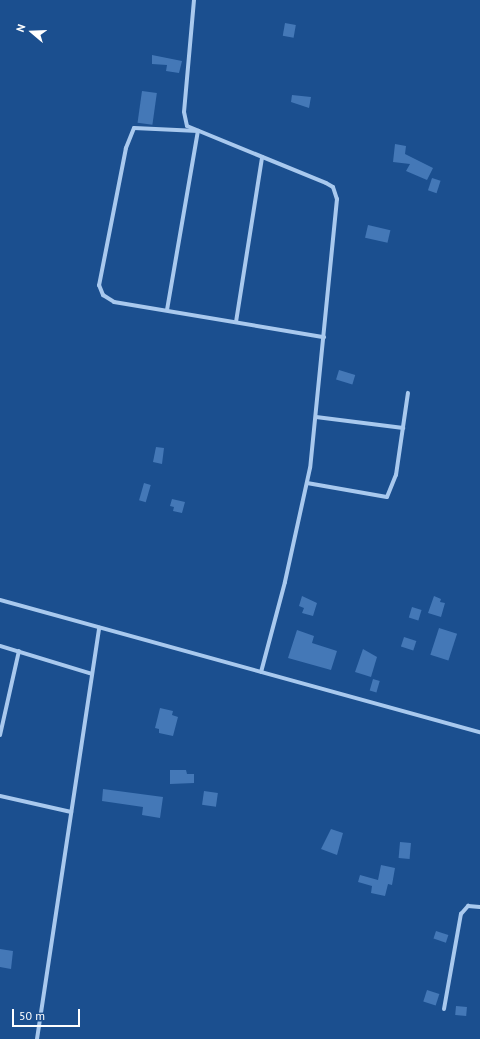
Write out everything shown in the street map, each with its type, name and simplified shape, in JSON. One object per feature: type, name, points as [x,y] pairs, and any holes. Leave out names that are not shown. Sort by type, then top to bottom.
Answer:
[{"type":"street","points":[[194,0],[184,112],[187,126],[198,132],[326,183],[336,192],[324,337],[316,417],[307,483],[286,582],[262,672]]},
{"type":"street","points":[[198,132],[141,127],[134,128],[130,133],[99,285],[103,295],[114,302],[324,337]]},
{"type":"street","points":[[167,310],[198,132]]},
{"type":"street","points":[[236,322],[262,157]]},
{"type":"street","points":[[307,483],[387,497],[396,475],[408,394]]},
{"type":"street","points":[[316,417],[403,428]]},
{"type":"street","points":[[0,600],[480,732]]},
{"type":"street","points":[[37,1039],[99,628]]},
{"type":"street","points":[[0,646],[92,674]]},
{"type":"street","points":[[0,735],[19,651]]},
{"type":"street","points":[[0,796],[71,812]]},
{"type":"street","points":[[444,1009],[461,914],[468,906],[480,907]]},
{"type":"building","points":[[285,23],[296,25],[294,38],[283,36]]},
{"type":"building","points":[[152,55],[182,61],[179,73],[166,71],[167,65],[152,64]]},
{"type":"building","points":[[142,91],[157,93],[152,125],[138,123]]},
{"type":"building","points":[[292,95],[311,97],[309,108],[291,102]]},
{"type":"building","points":[[395,144],[406,146],[405,154],[433,168],[427,180],[406,171],[410,164],[393,162]]},
{"type":"building","points":[[432,178],[441,181],[437,193],[428,190]]},
{"type":"building","points":[[368,225],[390,230],[387,243],[365,238]]},
{"type":"building","points":[[339,370],[355,375],[352,385],[336,380]]},
{"type":"building","points":[[156,447],[164,448],[162,464],[153,462]]},
{"type":"building","points":[[144,483],[151,485],[146,502],[139,500]]},
{"type":"building","points":[[172,499],[185,502],[182,513],[173,511],[174,507],[170,506]]},
{"type":"building","points":[[302,596],[317,603],[313,616],[302,613],[304,608],[299,606]]},
{"type":"building","points":[[434,596],[441,599],[440,602],[445,603],[441,617],[428,613]]},
{"type":"building","points":[[412,607],[422,610],[418,620],[409,618]]},
{"type":"building","points":[[439,628],[457,634],[448,661],[430,655]]},
{"type":"building","points":[[297,630],[314,636],[312,643],[337,651],[331,670],[288,658]]},
{"type":"building","points":[[404,637],[416,641],[413,651],[401,647]]},
{"type":"building","points":[[363,649],[377,657],[371,677],[355,672]]},
{"type":"building","points":[[373,679],[380,681],[376,692],[370,691]]},
{"type":"building","points":[[160,708],[173,711],[172,715],[178,717],[173,736],[159,733],[159,729],[155,728]]},
{"type":"building","points":[[170,770],[186,770],[187,774],[194,774],[194,783],[170,784]]},
{"type":"building","points":[[103,789],[163,797],[160,818],[142,815],[143,807],[102,801]]},
{"type":"building","points":[[204,791],[218,793],[216,807],[202,805]]},
{"type":"building","points":[[331,829],[343,833],[337,855],[321,849]]},
{"type":"building","points":[[400,842],[411,843],[410,859],[399,858]]},
{"type":"building","points":[[381,865],[395,868],[392,885],[388,884],[385,896],[371,893],[372,886],[358,882],[360,875],[378,880]]},
{"type":"building","points":[[436,931],[448,935],[446,943],[434,939]]},
{"type":"building","points":[[0,949],[13,951],[11,969],[0,967]]},
{"type":"building","points":[[427,990],[439,994],[436,1005],[423,1001]]},
{"type":"building","points":[[456,1006],[467,1007],[466,1016],[455,1015]]}]
